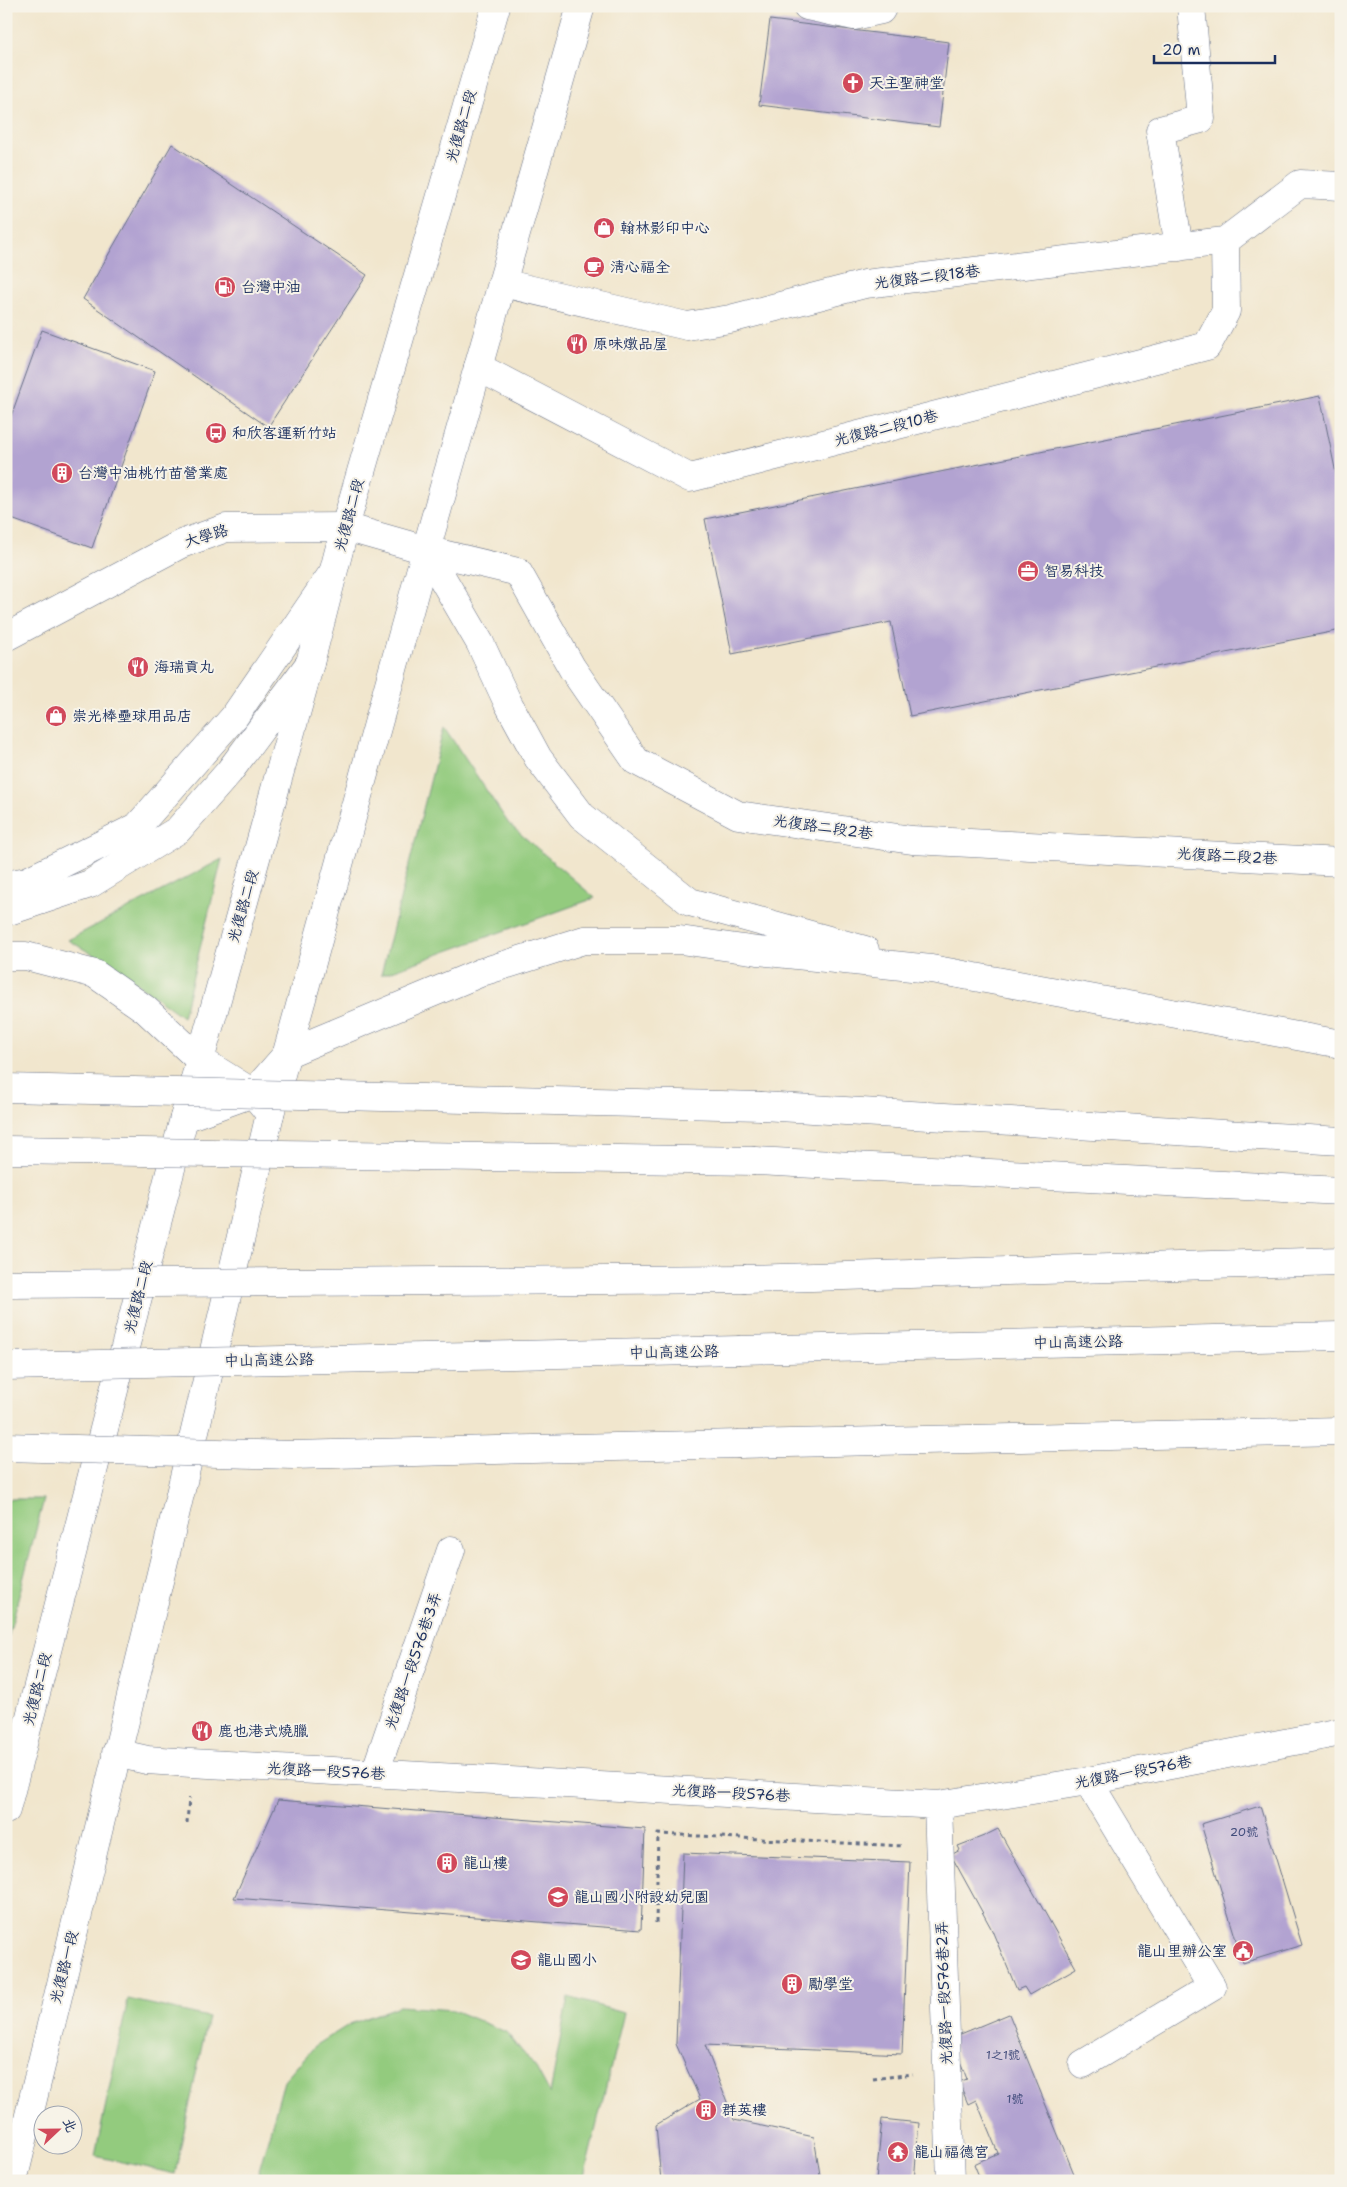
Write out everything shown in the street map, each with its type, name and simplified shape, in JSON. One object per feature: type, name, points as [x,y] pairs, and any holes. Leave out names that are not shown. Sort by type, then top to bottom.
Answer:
[{"type":"main road","name":"光復路二段","points":[[6,1810],[184,1118],[310,664],[345,527],[496,6]]},
{"type":"main road","points":[[116,1753],[171,1532],[270,1114],[426,550],[580,6]]},
{"type":"main road","points":[[807,6],[854,16],[881,10],[882,6]]},
{"type":"main road","points":[[1179,247],[1160,130],[1201,119],[1191,6]]},
{"type":"main road","points":[[1225,242],[1300,184],[1341,186]]},
{"type":"main road","name":"光復路二段18巷","points":[[502,283],[687,326],[730,319],[865,284],[1225,242]]},
{"type":"main road","name":"光復路二段10巷","points":[[478,367],[690,478],[1207,346],[1226,311],[1225,242]]},
{"type":"main road","name":"大學路","points":[[6,637],[181,544],[226,528],[345,527],[426,550]]},
{"type":"main road","points":[[426,550],[480,643],[507,701],[538,758],[582,816],[690,902],[794,929],[931,969]]},
{"type":"main road","name":"光復路二段2巷","points":[[426,550],[518,572],[572,668],[636,761],[738,815],[912,840],[1341,862]]},
{"type":"main road","points":[[6,886],[27,881],[138,827],[234,717],[334,571]]},
{"type":"main road","points":[[6,912],[90,884],[178,830],[229,772],[310,664]]},
{"type":"main road","points":[[184,1118],[252,1094],[288,1053],[482,972],[584,940],[680,940],[758,951],[931,969],[1341,1044]]},
{"type":"main road","points":[[6,956],[26,956],[95,974],[144,1009],[200,1060],[252,1094],[270,1114]]},
{"type":"main road","points":[[6,1088],[762,1106],[1341,1141]]},
{"type":"main road","points":[[6,1150],[755,1161],[1341,1191]]},
{"type":"main road","points":[[6,1284],[746,1279],[1341,1261]]},
{"type":"main road","name":"中山高速公路","points":[[6,1366],[1341,1336]]},
{"type":"main road","points":[[6,1447],[293,1455],[1023,1436],[1341,1431]]},
{"type":"main road","name":"光復路一段576巷3弄","points":[[375,1773],[451,1550]]},
{"type":"main road","name":"光復路一段576巷","points":[[116,1753],[147,1760],[938,1805],[1088,1780],[1341,1732]]},
{"type":"main road","name":"光復路一段","points":[[12,2181],[116,1753]]},
{"type":"main road","points":[[1083,2064],[1212,1987],[1088,1780]]},
{"type":"main road","name":"光復路一段576巷2弄","points":[[938,1805],[951,2181]]},
{"type":"path","points":[[656,1923],[658,1834],[940,1848]]},
{"type":"green space","points":[[444,727],[509,824],[595,898],[381,975]]},
{"type":"green space","points":[[222,859],[183,1017],[116,968],[68,940]]},
{"type":"green space","points":[[6,1499],[44,1499],[6,1646]]},
{"type":"green space","points":[[568,1997],[624,2013],[583,2181],[256,2181],[284,2081],[315,2046],[350,2024],[399,2006],[453,2010],[506,2032],[536,2068],[550,2094]]},
{"type":"green space","points":[[128,1999],[208,2017],[175,2174],[95,2156]]},
{"type":"building","name":"天主聖神堂","points":[[770,20],[949,42],[939,127],[759,105]]},
{"type":"building","name":"台灣中油","points":[[172,144],[367,275],[268,427],[83,299]]},
{"type":"building","name":"台灣中油桃竹苗營業處","points":[[42,330],[155,371],[92,548],[6,517],[6,430]]},
{"type":"building","name":"智易科技","points":[[1320,396],[1341,498],[1341,630],[910,716],[891,622],[732,654],[705,519]]},
{"type":"building","name":"龍山樓","points":[[278,1800],[645,1829],[641,1930],[234,1898]]},
{"type":"building","points":[[1260,1806],[1302,1945],[1243,1963],[1201,1824]]},
{"type":"building","points":[[998,1829],[1076,1968],[1029,1995],[1024,1987],[1017,1990],[991,1928],[951,1855],[960,1850],[958,1846]]},
{"type":"building","name":"勵學堂","points":[[683,1853],[910,1862],[902,2054],[705,2045],[734,2120],[814,2137],[821,2181],[661,2181],[656,2125],[700,2099],[676,2044]]},
{"type":"building","points":[[1009,2014],[1077,2181],[981,2181],[974,2164],[998,2153],[976,2100],[968,2104],[959,2082],[967,2079],[951,2038]]},
{"type":"building","name":"龍山福德宮","points":[[882,2119],[919,2123],[914,2181],[876,2181]]},
{"type":"place","name":"天主聖神堂","points":[[853,83]]},
{"type":"place","name":"翰林影印中心","points":[[604,228]]},
{"type":"place","name":"清心福全","points":[[594,267]]},
{"type":"place","name":"台灣中油","points":[[225,287]]},
{"type":"place","name":"原味燉品屋","points":[[577,344]]},
{"type":"place","name":"和欣客運新竹站","points":[[216,433]]},
{"type":"place","name":"台灣中油桃竹苗營業處","points":[[62,473]]},
{"type":"place","name":"智易科技","points":[[1028,571]]},
{"type":"place","name":"海瑞貢丸","points":[[138,667]]},
{"type":"place","name":"崇光棒壘球用品店","points":[[56,716]]},
{"type":"place","name":"鹿也港式燒臘","points":[[202,1731]]},
{"type":"place","name":"龍山樓","points":[[447,1863]]},
{"type":"place","name":"龍山國小附設幼兒園","points":[[558,1897]]},
{"type":"place","name":"龍山里辦公室","points":[[1243,1951]]},
{"type":"place","name":"龍山國小","points":[[521,1960]]},
{"type":"place","name":"勵學堂","points":[[792,1984]]},
{"type":"place","name":"群英樓","points":[[706,2110]]},
{"type":"place","name":"龍山福德宮","points":[[898,2152]]}]
